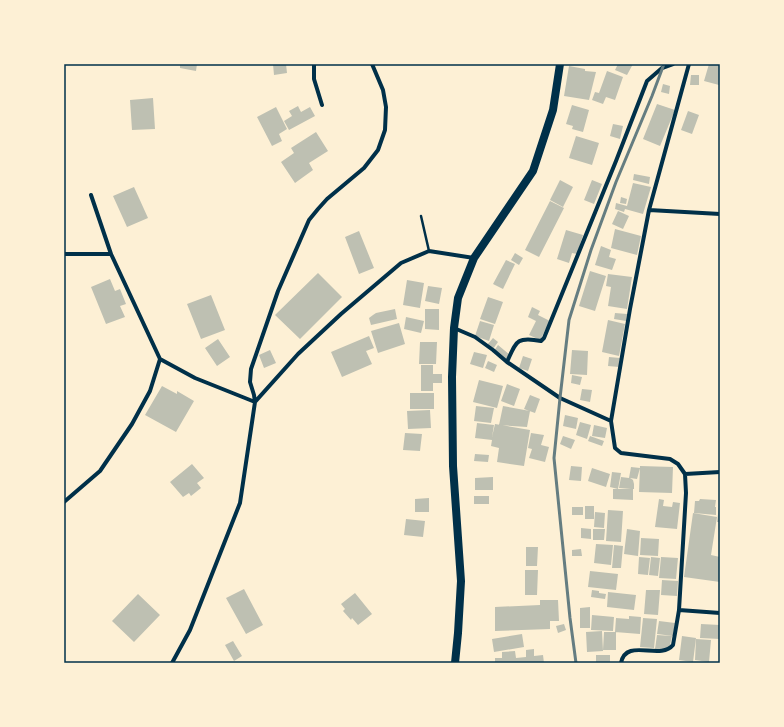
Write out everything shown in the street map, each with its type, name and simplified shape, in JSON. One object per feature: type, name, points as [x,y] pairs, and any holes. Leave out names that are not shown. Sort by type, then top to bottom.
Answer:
[{"type":"main road","points":[[455,663],[461,581],[453,466],[452,377],[454,328],[458,298],[474,258],[533,171],[553,110],[560,64]]},
{"type":"street","points":[[314,64],[314,79],[322,105]]},
{"type":"street","points":[[172,663],[190,630],[240,504],[255,402],[250,382],[251,369],[278,291],[309,220],[327,199],[364,168],[378,150],[385,130],[386,107],[383,90],[372,64]]},
{"type":"street","points":[[507,362],[515,344],[521,339],[541,341],[544,338],[647,81],[662,68],[673,64]]},
{"type":"street","points":[[621,663],[623,656],[626,653],[639,650],[661,651],[670,648],[673,645],[679,610],[686,493],[685,474],[678,464],[670,459],[621,453],[616,448],[611,421],[648,210],[689,64]]},
{"type":"street","points":[[91,195],[111,254],[160,359],[195,378],[255,402]]},
{"type":"street","points":[[648,210],[720,214]]},
{"type":"street","points":[[255,402],[298,354],[340,314],[401,263],[429,251],[474,258]]},
{"type":"street","points":[[64,254],[111,254]]},
{"type":"street","points":[[454,328],[475,337],[507,362],[560,398],[611,421]]},
{"type":"street","points":[[64,502],[100,471],[132,424],[150,391],[160,359]]},
{"type":"street","points":[[685,474],[720,472]]},
{"type":"street","points":[[679,610],[720,613]]},
{"type":"lane","points":[[421,216],[429,251]]},
{"type":"building","points":[[180,64],[197,64],[196,71],[180,68]]},
{"type":"building","points":[[273,64],[286,64],[287,73],[274,75]]},
{"type":"building","points":[[618,64],[633,64],[627,75],[615,70]]},
{"type":"building","points":[[709,64],[720,64],[719,85],[704,81]]},
{"type":"building","points":[[569,66],[585,69],[585,71],[596,72],[589,100],[564,96]]},
{"type":"building","points":[[607,71],[623,77],[615,100],[606,97],[603,104],[592,100],[595,92],[599,93]]},
{"type":"building","points":[[691,75],[699,75],[699,85],[690,85]]},
{"type":"building","points":[[663,84],[670,86],[669,94],[661,92]]},
{"type":"building","points":[[153,98],[155,129],[132,130],[130,100]]},
{"type":"building","points":[[657,104],[675,110],[660,146],[643,139]]},
{"type":"building","points":[[572,105],[589,110],[583,132],[572,129],[573,126],[566,124]]},
{"type":"building","points":[[298,106],[301,112],[310,107],[315,116],[289,130],[284,121],[292,116],[289,111]]},
{"type":"building","points":[[276,107],[287,129],[279,134],[282,141],[272,146],[257,117]]},
{"type":"building","points":[[688,111],[699,115],[692,134],[681,130]]},
{"type":"building","points":[[613,124],[623,126],[620,139],[610,136]]},
{"type":"building","points":[[316,132],[328,151],[309,163],[313,170],[295,183],[281,162],[294,153],[291,148]]},
{"type":"building","points":[[576,136],[599,143],[592,165],[569,158]]},
{"type":"building","points":[[634,174],[650,177],[649,184],[633,180]]},
{"type":"building","points":[[560,180],[573,187],[563,207],[550,200]]},
{"type":"building","points":[[592,180],[602,184],[594,204],[584,200]]},
{"type":"building","points":[[633,183],[651,187],[643,214],[625,209],[624,212],[615,209],[616,203],[627,206]]},
{"type":"building","points":[[134,187],[148,218],[127,227],[113,196]]},
{"type":"building","points":[[621,197],[627,199],[626,204],[620,203]]},
{"type":"building","points":[[550,201],[564,208],[539,257],[525,250]]},
{"type":"building","points":[[618,211],[629,216],[623,229],[612,224]]},
{"type":"building","points":[[615,229],[641,236],[637,255],[611,248]]},
{"type":"building","points":[[566,230],[583,235],[577,254],[572,253],[569,263],[557,259]]},
{"type":"building","points":[[359,231],[374,268],[359,274],[345,237]]},
{"type":"building","points":[[601,246],[611,250],[609,257],[616,259],[612,270],[595,265]]},
{"type":"building","points":[[515,253],[523,258],[519,265],[511,260]]},
{"type":"building","points":[[506,260],[515,264],[503,289],[493,284]]},
{"type":"building","points":[[590,271],[606,276],[595,311],[579,306]]},
{"type":"building","points":[[318,273],[342,297],[300,339],[275,315]]},
{"type":"building","points":[[608,274],[632,277],[627,309],[608,306],[611,287],[606,286]]},
{"type":"building","points":[[110,279],[115,291],[120,289],[126,304],[120,306],[125,317],[106,324],[91,287]]},
{"type":"building","points":[[407,280],[424,283],[420,308],[403,305]]},
{"type":"building","points":[[428,286],[442,288],[439,304],[425,301]]},
{"type":"building","points":[[211,295],[225,330],[201,339],[187,304]]},
{"type":"building","points":[[488,297],[503,302],[495,324],[480,319]]},
{"type":"building","points":[[532,307],[540,311],[538,315],[550,321],[540,340],[529,335],[536,321],[528,317]]},
{"type":"building","points":[[395,309],[397,319],[371,325],[369,318],[376,313]]},
{"type":"building","points":[[425,309],[439,309],[439,330],[425,329]]},
{"type":"building","points":[[615,313],[627,314],[626,321],[614,319]]},
{"type":"building","points":[[406,317],[424,321],[421,333],[404,329]]},
{"type":"building","points":[[608,320],[625,324],[619,356],[602,352]]},
{"type":"building","points":[[480,321],[494,325],[489,341],[475,336]]},
{"type":"building","points":[[399,323],[405,344],[378,353],[371,331]]},
{"type":"building","points":[[369,336],[374,348],[366,351],[372,364],[342,377],[331,352]]},
{"type":"building","points":[[493,338],[498,342],[493,349],[487,345]]},
{"type":"building","points":[[218,339],[230,357],[217,366],[205,348]]},
{"type":"building","points":[[420,342],[437,342],[436,364],[419,364]]},
{"type":"building","points":[[498,345],[510,355],[506,360],[494,351]]},
{"type":"building","points":[[270,350],[276,363],[264,368],[259,355]]},
{"type":"building","points":[[572,350],[588,351],[587,375],[570,374]]},
{"type":"building","points":[[474,352],[487,355],[483,368],[470,364]]},
{"type":"building","points":[[523,356],[532,359],[528,371],[519,368]]},
{"type":"building","points":[[609,357],[620,358],[619,367],[608,366]]},
{"type":"building","points":[[488,361],[497,365],[494,372],[485,368]]},
{"type":"building","points":[[421,365],[433,365],[433,374],[442,374],[442,383],[433,383],[433,391],[421,391]]},
{"type":"building","points":[[572,375],[582,377],[580,385],[571,383]]},
{"type":"building","points":[[479,380],[503,386],[497,408],[473,402]]},
{"type":"building","points":[[507,384],[520,389],[514,406],[501,401]]},
{"type":"building","points":[[162,386],[177,394],[177,391],[194,401],[176,432],[145,415]]},
{"type":"building","points":[[582,389],[592,390],[590,402],[580,400]]},
{"type":"building","points":[[410,393],[434,393],[434,409],[410,409]]},
{"type":"building","points":[[530,395],[540,399],[535,413],[524,409]]},
{"type":"building","points":[[476,406],[494,408],[491,423],[474,421]]},
{"type":"building","points":[[503,406],[530,411],[527,427],[499,425]]},
{"type":"building","points":[[430,410],[431,428],[408,429],[407,411]]},
{"type":"building","points":[[565,415],[578,418],[576,429],[563,426]]},
{"type":"building","points":[[580,422],[591,425],[587,439],[576,435]]},
{"type":"building","points":[[477,423],[494,425],[492,437],[495,424],[530,430],[524,466],[497,462],[499,448],[491,446],[492,440],[475,438]]},
{"type":"building","points":[[594,425],[607,428],[605,438],[592,436]]},
{"type":"building","points":[[405,433],[422,434],[420,451],[403,450]]},
{"type":"building","points":[[531,433],[544,435],[541,445],[549,447],[545,462],[529,458],[532,449],[528,448]]},
{"type":"building","points":[[563,436],[575,440],[571,449],[560,444]]},
{"type":"building","points":[[590,436],[604,441],[602,446],[588,441]]},
{"type":"building","points":[[475,454],[489,455],[488,462],[474,461]]},
{"type":"building","points":[[192,464],[204,478],[197,483],[201,488],[191,496],[189,493],[183,497],[170,482]]},
{"type":"building","points":[[571,466],[582,467],[581,481],[569,480]]},
{"type":"building","points":[[640,466],[673,467],[672,493],[639,492]]},
{"type":"building","points":[[631,467],[640,468],[637,479],[630,478],[633,480],[634,484],[633,500],[613,499],[613,489],[631,489],[619,488],[621,477],[629,478]]},
{"type":"building","points":[[592,468],[610,474],[606,487],[588,481]]},
{"type":"building","points":[[612,472],[621,473],[618,489],[610,487]]},
{"type":"building","points":[[493,477],[493,490],[475,490],[475,478]]},
{"type":"building","points":[[474,496],[489,496],[489,504],[474,504]]},
{"type":"building","points":[[429,498],[429,512],[415,512],[415,499]]},
{"type":"building","points":[[659,499],[664,500],[663,506],[672,507],[673,502],[680,503],[677,529],[655,527]]},
{"type":"building","points":[[700,499],[716,500],[716,515],[694,513],[695,501],[699,501]]},
{"type":"building","points":[[585,506],[594,506],[594,519],[585,519]]},
{"type":"building","points":[[572,507],[583,507],[583,515],[572,515]]},
{"type":"building","points":[[719,507],[720,522],[717,522]]},
{"type":"building","points":[[608,510],[623,511],[621,542],[606,541]]},
{"type":"building","points":[[595,512],[605,513],[604,528],[594,527]]},
{"type":"building","points":[[693,513],[717,517],[711,555],[720,557],[720,582],[684,577]]},
{"type":"building","points":[[406,519],[425,521],[423,537],[404,535]]},
{"type":"building","points":[[581,528],[591,529],[591,539],[581,538]]},
{"type":"building","points":[[593,529],[605,529],[604,540],[593,540]]},
{"type":"building","points":[[627,529],[640,531],[638,556],[624,554]]},
{"type":"building","points":[[641,538],[659,539],[658,556],[640,555]]},
{"type":"building","points":[[596,544],[613,545],[611,565],[594,563]]},
{"type":"building","points":[[614,545],[623,546],[621,568],[612,568]]},
{"type":"building","points":[[526,547],[538,547],[537,566],[526,566]]},
{"type":"building","points":[[581,549],[582,556],[572,556],[572,550]]},
{"type":"building","points":[[639,557],[650,558],[648,575],[638,574]]},
{"type":"building","points":[[651,557],[660,558],[658,576],[649,575]]},
{"type":"building","points":[[661,557],[678,558],[676,579],[659,578]]},
{"type":"building","points":[[525,570],[538,570],[537,595],[525,595]]},
{"type":"building","points":[[590,571],[618,574],[616,590],[588,587]]},
{"type":"building","points":[[662,580],[678,581],[677,596],[661,595]]},
{"type":"building","points":[[244,589],[263,625],[246,634],[226,598]]},
{"type":"building","points":[[592,590],[606,594],[605,599],[591,597]]},
{"type":"building","points":[[646,590],[660,590],[658,615],[644,614]]},
{"type":"building","points":[[608,592],[636,595],[634,610],[607,607]]},
{"type":"building","points":[[355,593],[372,614],[358,625],[343,611],[345,609],[341,604]]},
{"type":"building","points":[[138,594],[160,615],[134,642],[112,621]]},
{"type":"building","points":[[540,600],[558,600],[559,621],[550,621],[550,629],[495,631],[495,607],[540,605]]},
{"type":"building","points":[[590,607],[590,628],[580,628],[580,608]]},
{"type":"building","points":[[592,615],[614,617],[613,631],[591,630]]},
{"type":"building","points":[[629,616],[641,617],[640,634],[615,632],[616,618],[629,619]]},
{"type":"building","points":[[643,618],[657,619],[654,648],[640,647]]},
{"type":"building","points":[[659,621],[675,623],[673,636],[657,634]]},
{"type":"building","points":[[564,624],[566,630],[558,633],[556,626]]},
{"type":"building","points":[[701,624],[720,625],[720,639],[700,638]]},
{"type":"building","points":[[602,631],[603,651],[587,652],[586,632]]},
{"type":"building","points":[[604,632],[616,632],[616,650],[603,650]]},
{"type":"building","points":[[522,634],[524,647],[494,652],[492,639]]},
{"type":"building","points":[[657,635],[672,636],[670,645],[667,649],[655,649]]},
{"type":"building","points":[[682,636],[696,638],[693,662],[679,660]]},
{"type":"building","points":[[696,639],[711,640],[709,662],[695,660]]},
{"type":"building","points":[[233,641],[242,656],[234,661],[225,645]]},
{"type":"building","points":[[534,649],[534,656],[543,655],[544,663],[495,663],[495,658],[502,658],[502,652],[515,651],[516,658],[526,657],[526,650]]},
{"type":"building","points":[[596,655],[610,655],[610,663],[596,663]]},
{"type":"railway","points":[[576,663],[554,458],[569,320],[591,250],[616,182],[664,64]]}]
